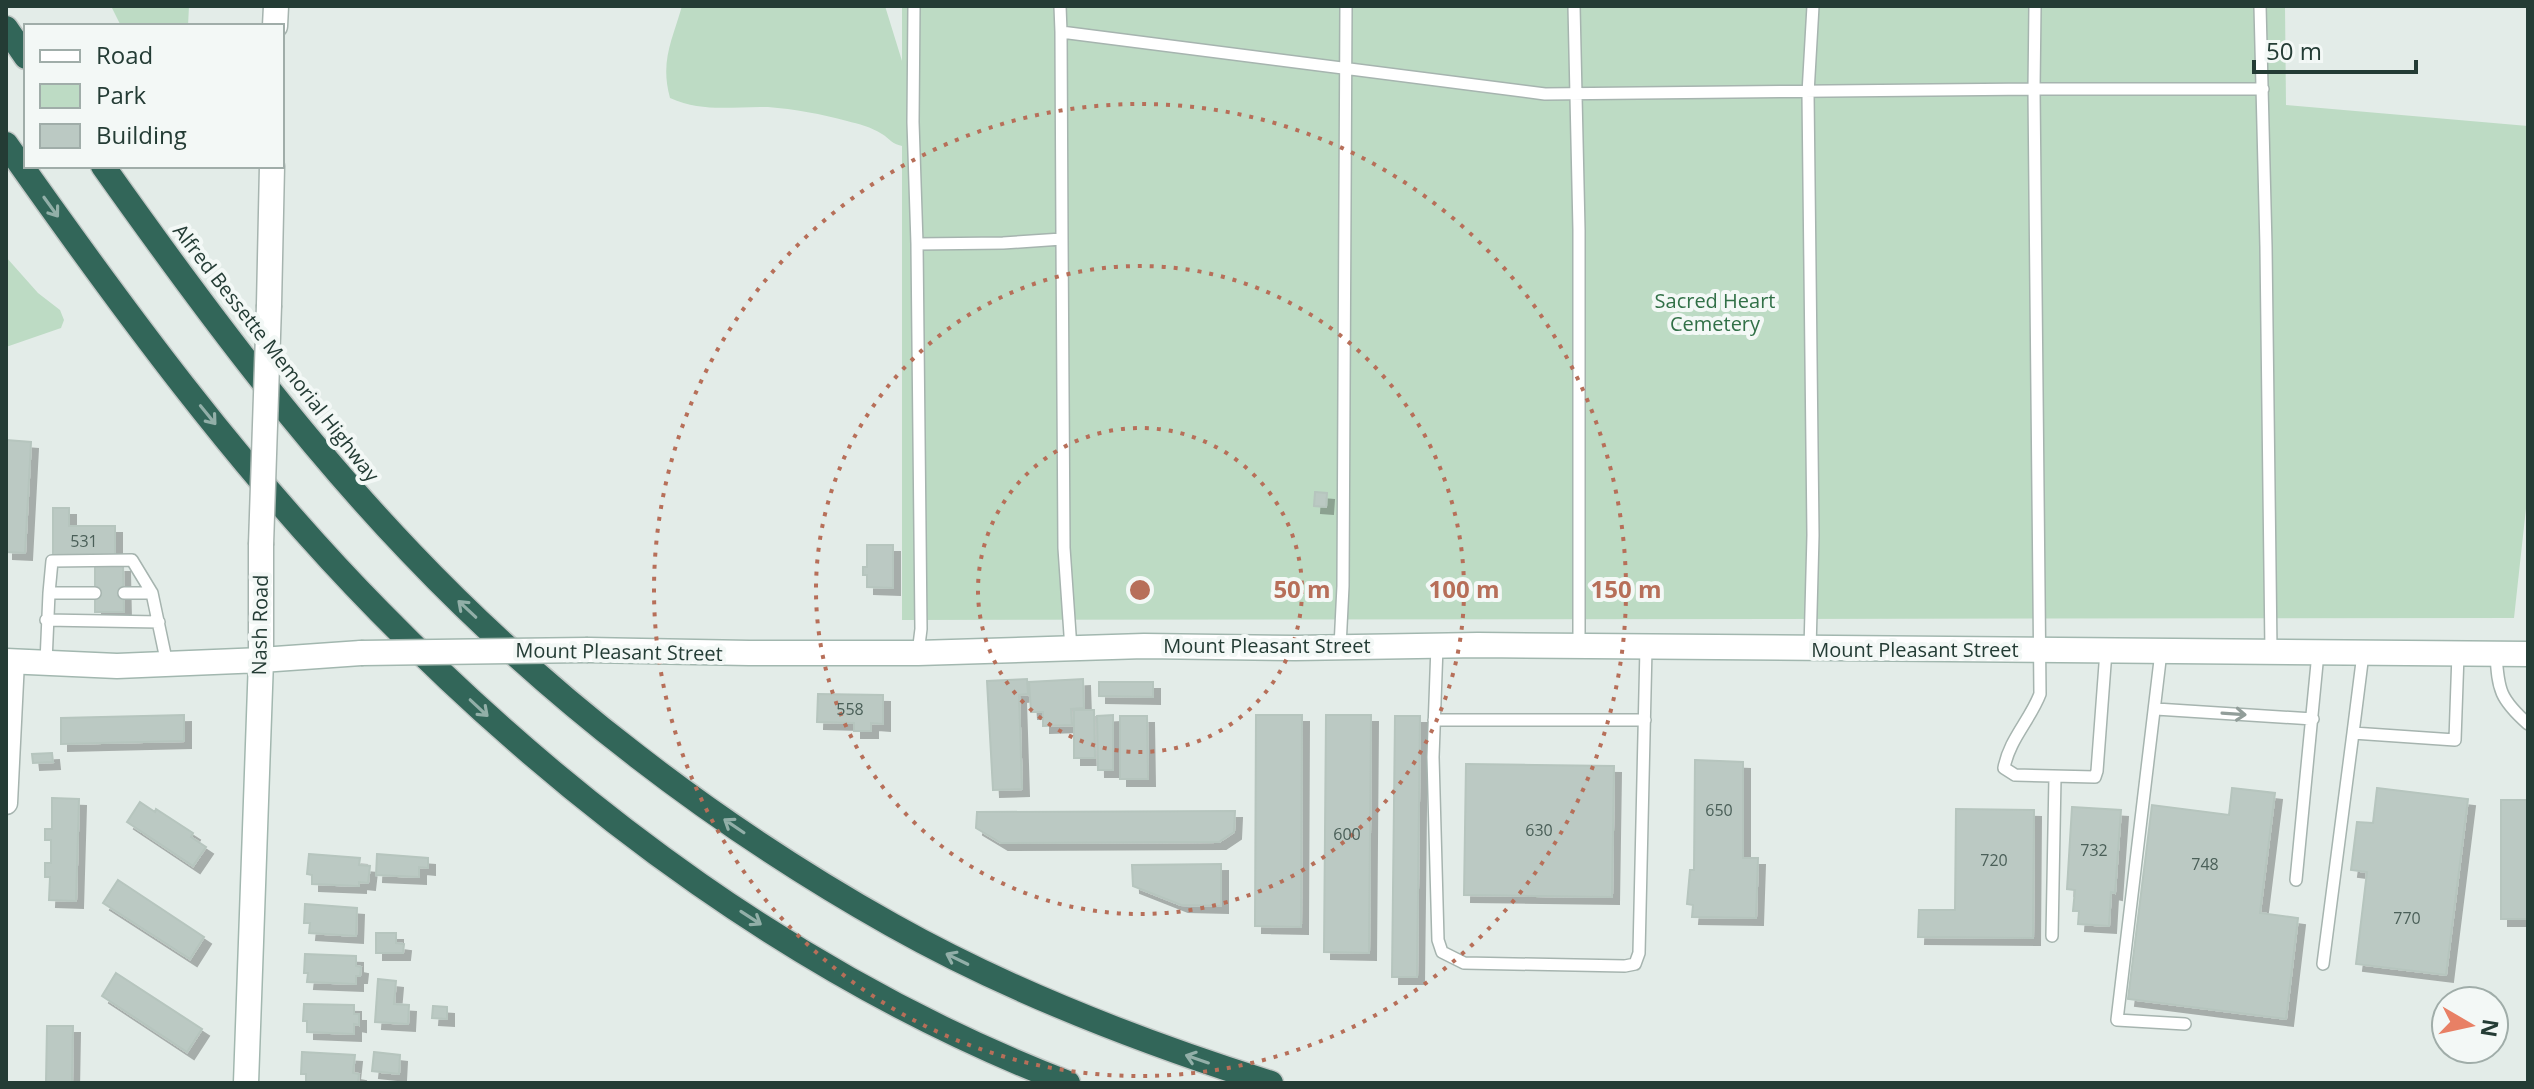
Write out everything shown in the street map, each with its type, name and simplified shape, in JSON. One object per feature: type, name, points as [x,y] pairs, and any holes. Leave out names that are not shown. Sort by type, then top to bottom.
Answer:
[{"type":"highway","points":[[6,28],[24,54]]},
{"type":"highway","points":[[6,144],[159,353],[278,500],[380,612],[513,738],[627,832],[764,927],[854,980],[954,1033],[1068,1083]]},
{"type":"highway","name":"Alfred Bessette Memorial Highway","points":[[104,168],[243,355],[372,512],[482,623],[550,684],[640,757],[778,856],[870,913],[928,944],[1070,1010],[1271,1083]]},
{"type":"main road","name":"Nash Road","points":[[246,1083],[261,660],[261,545],[272,168]]},
{"type":"main road","name":"Mount Pleasant Street","points":[[10,661],[117,666],[361,653],[588,650],[918,653],[1144,646],[1579,646],[2528,654]]},
{"type":"street","points":[[6,803],[10,661]]},
{"type":"lane","points":[[914,6],[921,629],[918,653]]},
{"type":"lane","points":[[1060,6],[1064,548],[1071,649]]},
{"type":"lane","points":[[1340,647],[1343,586],[1346,6]]},
{"type":"lane","points":[[1574,6],[1579,646]]},
{"type":"lane","points":[[1810,649],[1813,505],[1808,93],[1813,6]]},
{"type":"lane","points":[[2035,6],[2040,694],[2032,714],[2007,751],[2004,768],[2015,775],[2095,777],[2106,651]]},
{"type":"lane","points":[[2260,6],[2271,651]]},
{"type":"lane","points":[[1061,32],[1545,94],[2263,89]]},
{"type":"lane","points":[[917,244],[1062,239]]},
{"type":"lane","points":[[46,662],[46,620],[52,561],[132,560],[152,593],[167,664]]},
{"type":"lane","points":[[49,593],[95,593]]},
{"type":"lane","points":[[124,593],[152,593]]},
{"type":"lane","points":[[46,620],[159,622]]},
{"type":"lane","points":[[1437,646],[1433,757],[1437,925],[1442,952],[1464,963],[1625,966],[1635,964],[1639,953],[1646,648]]},
{"type":"lane","points":[[2161,652],[2117,1020],[2185,1024]]},
{"type":"lane","points":[[2296,880],[2318,652]]},
{"type":"lane","points":[[2353,733],[2455,740],[2458,653]]},
{"type":"lane","points":[[2323,964],[2363,654]]},
{"type":"lane","points":[[2496,654],[2498,688],[2514,712],[2528,724]]},
{"type":"lane","points":[[2156,709],[2313,719]]},
{"type":"lane","points":[[1434,720],[1645,720]]},
{"type":"lane","points":[[2052,936],[2055,777]]},
{"type":"green space","points":[[111,6],[189,6],[188,24],[120,24]]},
{"type":"green space","name":"Sacred Heart Cemetery","points":[[682,6],[885,6],[902,61],[902,6],[2285,6],[2286,105],[2528,126],[2528,490],[2514,618],[902,620],[902,146],[856,123],[818,114],[768,107],[695,106],[670,98],[667,62]]},
{"type":"green space","points":[[6,257],[38,293],[60,310],[64,320],[61,328],[6,347]]},
{"type":"building","points":[[6,440],[31,442],[25,553],[6,552]]},
{"type":"building","points":[[1315,492],[1327,493],[1326,507],[1314,506]]},
{"type":"building","points":[[53,508],[69,508],[69,526],[115,526],[115,557],[53,556]]},
{"type":"building","points":[[867,545],[893,545],[893,588],[867,587],[863,567],[867,567]]},
{"type":"building","points":[[95,565],[123,565],[124,612],[95,612]]},
{"type":"building","points":[[1027,679],[1028,694],[1019,695],[1022,789],[993,790],[987,681]]},
{"type":"building","points":[[1083,679],[1084,708],[1071,709],[1072,725],[1043,726],[1043,712],[1031,712],[1029,682]]},
{"type":"building","points":[[1099,682],[1153,682],[1153,697],[1099,696]]},
{"type":"building","points":[[818,694],[883,695],[883,724],[871,723],[871,731],[854,731],[854,723],[817,722]]},
{"type":"building","points":[[1074,710],[1094,710],[1095,758],[1074,758]]},
{"type":"building","points":[[184,715],[184,741],[61,744],[61,718]]},
{"type":"building","points":[[1113,715],[1113,770],[1098,770],[1097,716]]},
{"type":"building","points":[[1256,715],[1302,715],[1301,927],[1255,926]]},
{"type":"building","points":[[1326,715],[1371,715],[1369,953],[1324,952]]},
{"type":"building","points":[[1120,716],[1147,716],[1148,779],[1120,779]]},
{"type":"building","points":[[1395,716],[1420,716],[1417,977],[1392,977]]},
{"type":"building","points":[[52,753],[53,762],[33,763],[32,754]]},
{"type":"building","points":[[1695,760],[1743,762],[1743,858],[1758,858],[1756,918],[1692,917],[1693,905],[1687,904],[1690,870],[1694,870]]},
{"type":"building","points":[[1466,764],[1614,766],[1612,897],[1464,895]]},
{"type":"building","points":[[2232,788],[2275,793],[2260,913],[2298,918],[2286,1019],[2128,999],[2152,805],[2229,815]]},
{"type":"building","points":[[2377,788],[2468,799],[2446,975],[2356,964],[2367,872],[2351,870],[2357,822],[2373,823]]},
{"type":"building","points":[[52,798],[79,799],[76,901],[49,900],[50,877],[45,877],[45,863],[51,863],[51,840],[45,840],[45,829],[52,829]]},
{"type":"building","points":[[2501,800],[2528,800],[2528,919],[2501,919]]},
{"type":"building","points":[[140,802],[193,833],[191,837],[206,847],[193,866],[127,822]]},
{"type":"building","points":[[2072,807],[2121,810],[2115,893],[2111,892],[2109,926],[2078,924],[2079,911],[2073,911],[2075,890],[2067,889]]},
{"type":"building","points":[[1956,809],[2034,810],[2033,938],[1918,937],[1919,910],[1955,910]]},
{"type":"building","points":[[1235,811],[1234,832],[1219,842],[1001,843],[976,828],[977,812]]},
{"type":"building","points":[[309,854],[360,858],[359,865],[370,866],[368,883],[359,882],[359,886],[312,884],[312,875],[307,874]]},
{"type":"building","points":[[377,854],[428,858],[428,868],[419,867],[419,877],[376,875]]},
{"type":"building","points":[[1221,864],[1221,906],[1181,905],[1133,886],[1132,865]]},
{"type":"building","points":[[118,880],[204,937],[190,959],[103,903]]},
{"type":"building","points":[[305,904],[357,908],[356,936],[309,933],[310,923],[304,923]]},
{"type":"building","points":[[376,933],[396,933],[396,943],[404,944],[403,953],[376,953]]},
{"type":"building","points":[[305,954],[356,956],[356,966],[361,967],[360,976],[356,976],[356,984],[307,982]]},
{"type":"building","points":[[116,973],[202,1029],[187,1052],[102,996]]},
{"type":"building","points":[[378,979],[396,981],[394,1004],[409,1005],[408,1024],[375,1022]]},
{"type":"building","points":[[304,1004],[354,1005],[354,1014],[359,1014],[359,1025],[354,1024],[354,1034],[307,1032],[307,1021],[303,1021]]},
{"type":"building","points":[[433,1006],[447,1007],[447,1019],[432,1018]]},
{"type":"building","points":[[47,1026],[73,1026],[72,1083],[46,1083]]},
{"type":"building","points":[[302,1052],[355,1055],[353,1073],[359,1074],[358,1083],[306,1082],[306,1074],[301,1074]]},
{"type":"building","points":[[374,1052],[400,1055],[399,1074],[372,1071]]}]
